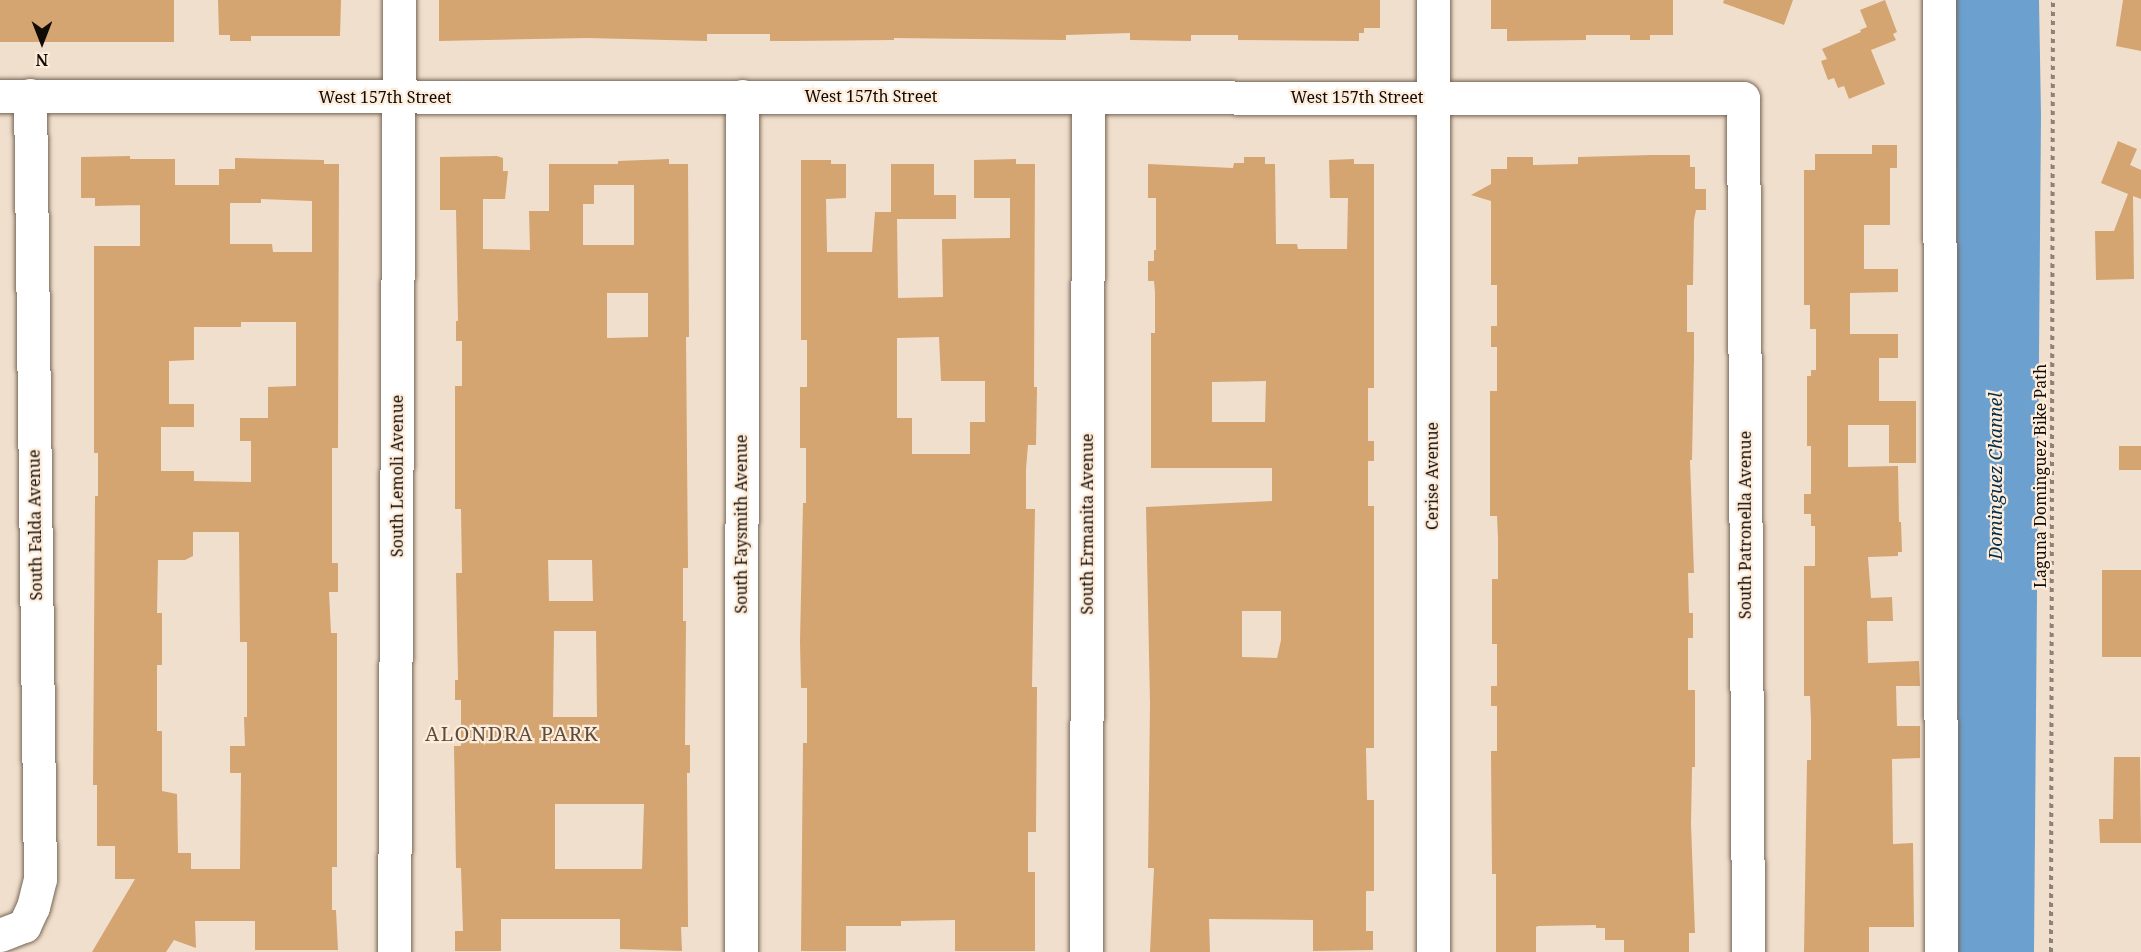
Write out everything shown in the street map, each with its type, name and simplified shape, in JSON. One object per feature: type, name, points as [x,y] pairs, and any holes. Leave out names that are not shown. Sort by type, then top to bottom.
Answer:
[{"type":"street","name":"South Lemoli Avenue","points":[[394,952],[399,0]]},
{"type":"street","name":"Cerise Avenue","points":[[1433,0],[1433,952]]},
{"type":"street","points":[[1939,0],[1941,952]]},
{"type":"street","name":"West 157th Street","points":[[15,95],[399,98],[742,96],[1743,98]]},
{"type":"street","name":"South Falda Avenue","points":[[0,935],[24,926],[33,907],[40,879],[15,95]]},
{"type":"street","name":"South Faysmith Avenue","points":[[741,952],[742,96]]},
{"type":"street","name":"South Ermanita Avenue","points":[[1086,952],[1088,97]]},
{"type":"street","name":"South Patronella Avenue","points":[[1743,98],[1748,952]]},
{"type":"path","name":"Laguna Dominguez Bike Path","points":[[2051,952],[2053,0]]},
{"type":"water","name":"Dominguez Channel","points":[[1956,0],[2039,0],[2041,116],[2034,952],[1958,952]]},
{"type":"building","points":[[0,0],[174,0],[174,42],[0,42]]},
{"type":"building","points":[[218,0],[341,0],[340,36],[251,36],[251,41],[230,41],[230,35],[219,35]]},
{"type":"building","points":[[439,0],[1380,0],[1380,28],[1364,28],[1364,33],[1359,33],[1359,41],[1238,40],[1238,35],[1191,35],[1191,41],[1130,40],[1130,33],[1066,35],[1066,40],[894,38],[894,40],[770,41],[770,34],[707,34],[707,41],[587,38],[439,41]]},
{"type":"building","points":[[1491,0],[1673,0],[1673,35],[1650,35],[1650,40],[1630,40],[1630,35],[1586,35],[1586,40],[1507,41],[1507,29],[1491,29]]},
{"type":"building","points":[[1724,0],[1793,0],[1784,25],[1723,3]]},
{"type":"building","points":[[1885,0],[1897,32],[1893,34],[1896,40],[1871,50],[1885,84],[1849,99],[1844,86],[1838,88],[1834,78],[1828,80],[1821,61],[1827,59],[1822,49],[1861,32],[1860,30],[1867,27],[1860,10]]},
{"type":"building","points":[[2123,0],[2141,0],[2141,51],[2116,46]]},
{"type":"building","points":[[2118,141],[2137,149],[2130,165],[2141,170],[2141,199],[2133,196],[2134,279],[2096,280],[2095,231],[2114,231],[2128,194],[2101,183]]},
{"type":"building","points":[[1872,145],[1897,145],[1897,168],[1890,168],[1890,225],[1864,225],[1864,269],[1898,269],[1898,292],[1850,293],[1850,334],[1898,334],[1898,358],[1879,358],[1879,401],[1916,401],[1916,463],[1889,463],[1889,425],[1848,425],[1848,467],[1898,466],[1902,552],[1898,552],[1898,556],[1868,557],[1871,598],[1892,597],[1893,621],[1867,621],[1868,663],[1919,661],[1920,686],[1896,686],[1897,726],[1920,726],[1920,758],[1892,759],[1893,844],[1913,843],[1914,927],[1869,927],[1869,952],[1804,952],[1807,760],[1811,760],[1811,720],[1810,696],[1804,696],[1804,566],[1815,566],[1815,526],[1811,526],[1811,514],[1804,514],[1804,494],[1811,494],[1811,446],[1807,446],[1807,376],[1811,376],[1811,370],[1816,370],[1816,329],[1810,329],[1810,305],[1804,305],[1804,170],[1815,170],[1815,154],[1872,154]]},
{"type":"building","points":[[1690,155],[1690,167],[1695,167],[1695,189],[1706,189],[1706,210],[1696,210],[1694,220],[1693,285],[1687,285],[1687,332],[1694,332],[1692,460],[1690,460],[1694,573],[1688,573],[1689,613],[1693,613],[1693,638],[1688,638],[1688,690],[1695,690],[1695,767],[1692,767],[1691,824],[1695,933],[1689,933],[1689,952],[1624,952],[1624,940],[1605,940],[1605,928],[1596,928],[1596,925],[1538,926],[1536,927],[1536,952],[1496,952],[1496,874],[1492,874],[1491,751],[1497,751],[1497,706],[1491,706],[1491,686],[1497,686],[1497,644],[1492,644],[1492,579],[1498,579],[1498,538],[1497,516],[1490,516],[1490,391],[1497,391],[1497,347],[1491,347],[1491,326],[1497,326],[1497,285],[1491,285],[1491,201],[1471,195],[1491,184],[1491,169],[1507,169],[1507,157],[1533,157],[1533,165],[1578,164],[1578,157]]},
{"type":"building","points":[[130,156],[130,159],[175,159],[175,185],[219,185],[219,169],[235,169],[235,158],[324,160],[324,164],[339,164],[338,448],[332,448],[332,563],[338,563],[338,592],[329,592],[331,633],[337,633],[337,867],[332,867],[332,910],[336,910],[338,950],[255,950],[255,921],[195,921],[196,948],[174,940],[166,952],[92,952],[135,879],[115,879],[115,846],[97,846],[97,785],[93,785],[95,496],[98,496],[98,453],[94,453],[94,246],[140,246],[140,205],[95,206],[95,198],[81,198],[81,157]],"holes":[[[261,199],[312,201],[312,252],[273,252],[272,244],[230,244],[230,203],[261,203]],[[241,322],[296,322],[296,386],[268,387],[268,418],[240,418],[240,441],[251,441],[251,482],[194,481],[194,471],[161,471],[161,427],[194,427],[194,404],[169,404],[169,361],[194,360],[194,327],[241,327]],[[193,532],[239,532],[240,642],[247,642],[247,717],[244,717],[245,746],[230,746],[230,773],[241,773],[240,869],[191,869],[191,853],[178,853],[177,794],[162,791],[162,731],[157,731],[157,665],[162,665],[162,613],[157,613],[158,560],[185,560],[193,556]]]},
{"type":"building","points":[[497,156],[503,158],[503,171],[508,171],[505,199],[483,199],[483,249],[530,250],[529,211],[549,211],[549,164],[618,164],[618,161],[669,159],[669,164],[688,164],[689,337],[686,337],[688,568],[683,568],[683,621],[686,621],[685,745],[690,745],[690,773],[687,773],[688,927],[681,927],[682,951],[620,949],[620,919],[501,919],[501,951],[455,951],[455,931],[463,931],[461,868],[456,868],[454,746],[461,746],[461,700],[455,700],[455,680],[458,680],[456,573],[462,573],[461,509],[455,509],[455,386],[462,386],[462,341],[456,341],[456,321],[458,321],[456,210],[440,210],[440,157]],"holes":[[[594,185],[634,185],[634,245],[583,245],[583,204],[594,204]],[[607,293],[648,293],[648,337],[607,338]],[[548,560],[592,560],[593,601],[549,601]],[[554,631],[596,631],[597,717],[553,717]],[[555,804],[644,804],[642,869],[555,869]]]},
{"type":"building","points":[[1244,157],[1265,157],[1265,164],[1275,164],[1276,244],[1297,244],[1298,249],[1347,249],[1348,198],[1330,198],[1329,160],[1354,159],[1354,164],[1374,164],[1374,388],[1368,388],[1368,441],[1374,441],[1374,461],[1368,461],[1368,506],[1374,506],[1374,748],[1366,748],[1367,800],[1374,800],[1374,891],[1366,891],[1366,931],[1373,931],[1373,950],[1313,951],[1313,920],[1209,919],[1210,952],[1150,952],[1154,868],[1148,868],[1150,703],[1146,507],[1272,501],[1272,468],[1151,468],[1151,333],[1155,333],[1155,292],[1154,281],[1148,281],[1148,261],[1154,261],[1154,250],[1156,250],[1156,198],[1148,198],[1148,164],[1233,168],[1234,163],[1244,163]],"holes":[[[1266,381],[1265,422],[1212,422],[1212,382]],[[1242,611],[1281,611],[1281,640],[1277,658],[1242,657]]]},
{"type":"building","points":[[1016,159],[1016,164],[1035,164],[1036,445],[1028,445],[1026,509],[1035,509],[1032,687],[1037,687],[1036,832],[1028,832],[1028,872],[1035,872],[1035,951],[955,951],[955,920],[901,921],[901,926],[846,926],[846,951],[801,951],[803,743],[807,743],[807,688],[801,688],[800,641],[806,448],[800,448],[800,387],[807,387],[807,340],[801,340],[801,160],[831,160],[831,164],[846,164],[846,198],[826,199],[827,252],[872,252],[875,212],[891,212],[891,164],[934,164],[934,195],[956,195],[956,219],[897,219],[898,298],[943,297],[942,239],[1010,238],[1010,198],[974,198],[974,160]],"holes":[[[939,337],[941,381],[985,381],[985,422],[970,422],[970,454],[912,454],[912,418],[897,418],[897,338]]]},
{"type":"building","points":[[2119,446],[2141,446],[2141,470],[2119,470]]},
{"type":"building","points":[[2102,570],[2141,570],[2141,657],[2102,657]]},
{"type":"building","points":[[2114,757],[2140,757],[2141,843],[2100,843],[2099,819],[2113,819]]},
{"type":"district","name":"ALONDRA PARK","points":[[512,733]]}]
